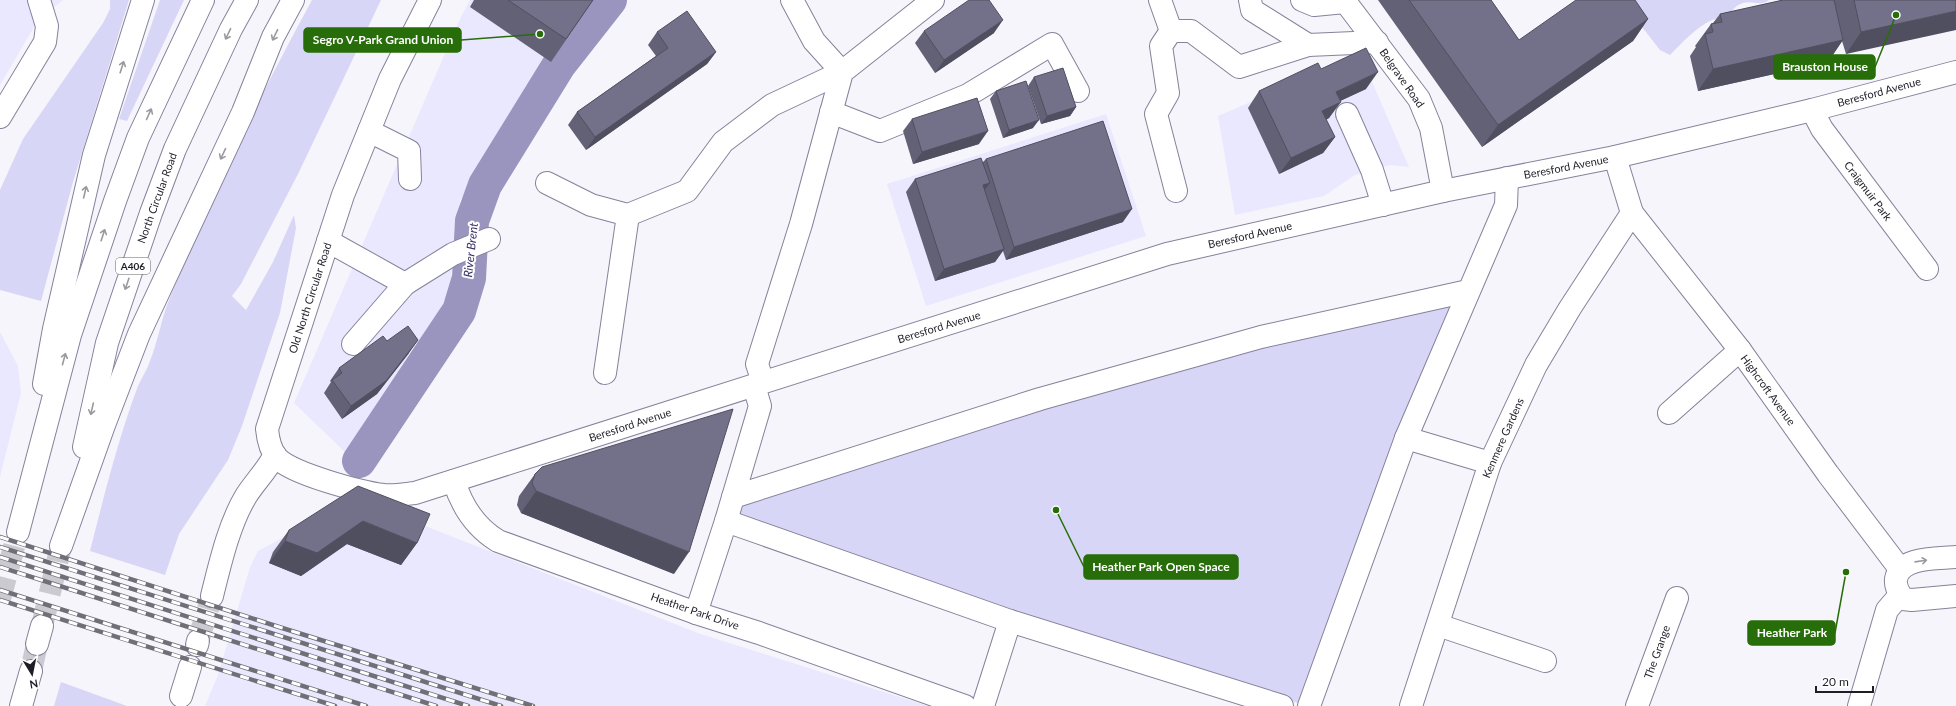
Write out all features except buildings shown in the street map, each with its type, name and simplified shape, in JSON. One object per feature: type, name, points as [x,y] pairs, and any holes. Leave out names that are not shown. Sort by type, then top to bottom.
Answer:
[{"type":"main road","points":[[0,116],[45,42],[47,26],[39,0]]},
{"type":"main road","points":[[144,0],[92,162],[54,329],[18,532],[70,335],[115,201],[138,138],[203,0]]},
{"type":"main road","name":"North Circular Road","points":[[247,0],[231,29],[175,149],[151,213],[107,343],[61,546],[139,334],[243,112],[273,37],[293,0]]},
{"type":"main road","name":"Old North Circular Road","points":[[275,455],[268,441],[268,429],[343,195],[390,79],[430,0]]},
{"type":"main road","points":[[792,0],[814,41],[842,72]]},
{"type":"main road","points":[[547,183],[591,206],[628,214],[687,191],[723,142],[772,105],[842,72],[933,0]]},
{"type":"main road","points":[[1160,0],[1171,31]]},
{"type":"main road","points":[[1250,0],[1252,10],[1308,45]]},
{"type":"main road","points":[[1302,0],[1314,5],[1344,1]]},
{"type":"main road","name":"Belgrave Road","points":[[1344,1],[1377,42],[1419,100],[1426,113],[1431,128],[1443,191]]},
{"type":"main road","points":[[1171,31],[1191,31],[1239,67],[1308,45],[1377,42]]},
{"type":"main road","points":[[1171,31],[1161,46],[1168,93],[1156,114],[1176,190]]},
{"type":"main road","points":[[831,112],[880,131],[968,95],[1052,44],[1078,91]]},
{"type":"main road","points":[[696,613],[726,521],[760,406],[758,364],[801,224],[842,72]]},
{"type":"main road","name":"Beresford Avenue","points":[[275,455],[291,468],[306,475],[385,495],[415,493],[1167,254],[1443,191],[1616,157],[1812,110],[1956,72]]},
{"type":"main road","name":"Craigmuir Park","points":[[1812,110],[1822,129],[1927,269]]},
{"type":"main road","points":[[1347,114],[1372,170],[1383,205]]},
{"type":"main road","points":[[369,131],[409,151],[410,179]]},
{"type":"main road","name":"Beresford Avenue","points":[[1616,157],[1632,214]]},
{"type":"main road","points":[[1309,706],[1406,438],[1506,205],[1507,178]]},
{"type":"main road","points":[[605,373],[628,214]]},
{"type":"main road","name":"Highcroft Avenue","points":[[1632,214],[1740,350],[1832,480],[1900,569]]},
{"type":"main road","name":"Kenmere Gardens","points":[[1411,706],[1490,463],[1536,365],[1570,308],[1632,214]]},
{"type":"main road","points":[[353,344],[405,284],[454,254],[489,240]]},
{"type":"main road","points":[[328,241],[405,284]]},
{"type":"main road","points":[[733,497],[1040,399],[1246,341],[1468,291]]},
{"type":"main road","points":[[1669,414],[1740,350]]},
{"type":"main road","points":[[1406,438],[1490,463]]},
{"type":"main road","points":[[212,596],[223,553],[246,496],[268,468],[275,455]]},
{"type":"main road","name":"Heather Park Drive","points":[[454,481],[473,521],[485,533],[498,541],[696,613],[759,633],[965,706]]},
{"type":"main road","points":[[726,521],[1010,621],[1282,706]]},
{"type":"main road","points":[[1956,557],[1913,562],[1900,569],[1896,582],[1898,592],[1903,598],[1912,600],[1956,596]]},
{"type":"main road","points":[[1859,706],[1887,610],[1900,595]]},
{"type":"main road","name":"The Grange","points":[[1637,706],[1677,598]]},
{"type":"main road","points":[[982,706],[1010,621]]},
{"type":"main road","points":[[1438,625],[1545,661]]},
{"type":"main road","points":[[181,696],[190,667]]},
{"type":"main road","points":[[21,706],[31,671]]},
{"type":"shaded area","points":[[0,0],[63,0],[38,20],[0,85]]},
{"type":"shaded area","points":[[110,0],[129,0],[73,182],[41,301],[0,290],[0,190],[23,139],[103,23],[110,9]]},
{"type":"shaded area","points":[[160,0],[184,0],[127,121],[119,119]]},
{"type":"shaded area","points":[[312,0],[381,0],[298,174],[241,284],[232,296],[246,310],[273,262],[294,215],[296,228],[280,313],[242,426],[228,460],[179,534],[165,575],[90,551],[124,426],[138,386],[153,353],[169,300],[218,185],[273,73]]},
{"type":"shaded area","points":[[470,0],[599,0],[460,200],[450,287],[429,335],[345,452],[294,403],[459,21]]},
{"type":"shaded area","points":[[1621,0],[1769,0],[1763,3],[1746,2],[1740,4],[1725,17],[1712,20],[1700,27],[1670,55],[1660,50]]},
{"type":"shaded area","points":[[1363,61],[1409,167],[1390,165],[1355,175],[1324,196],[1235,215],[1218,116],[1306,78]]},
{"type":"shaded area","points":[[1106,114],[1146,236],[926,306],[887,184]]},
{"type":"shaded area","points":[[1454,305],[1301,704],[735,520],[740,500],[1199,362]]},
{"type":"shaded area","points":[[0,332],[18,366],[21,393],[0,477]]},
{"type":"shaded area","points":[[342,506],[402,517],[698,633],[928,706],[205,706],[218,675],[250,567],[258,551]]},
{"type":"shaded area","points":[[61,682],[127,706],[54,706]]},
{"type":"waterway","name":"River Brent","points":[[359,461],[459,311],[469,278],[472,221],[485,185],[559,65],[610,0]]},
{"type":"tunnel","points":[[0,599],[18,532]]},
{"type":"tunnel","points":[[42,626],[61,546]]},
{"type":"tunnel","points":[[198,641],[212,596]]},
{"type":"tunnel","points":[[31,671],[37,644]]},
{"type":"railway","points":[[0,537],[279,627],[533,706]]},
{"type":"railway","points":[[0,547],[501,706]]},
{"type":"railway","points":[[0,557],[468,706]]},
{"type":"railway","points":[[0,567],[436,706]]},
{"type":"railway","points":[[0,590],[366,706]]},
{"type":"railway","points":[[0,600],[335,706]]},
{"type":"place","name":"Brauston House","points":[[1896,15]]},
{"type":"place","name":"Segro V-Park Grand Union","points":[[540,34]]},
{"type":"place","name":"Heather Park Open Space","points":[[1056,510]]},
{"type":"place","name":"Heather Park","points":[[1846,572]]}]
